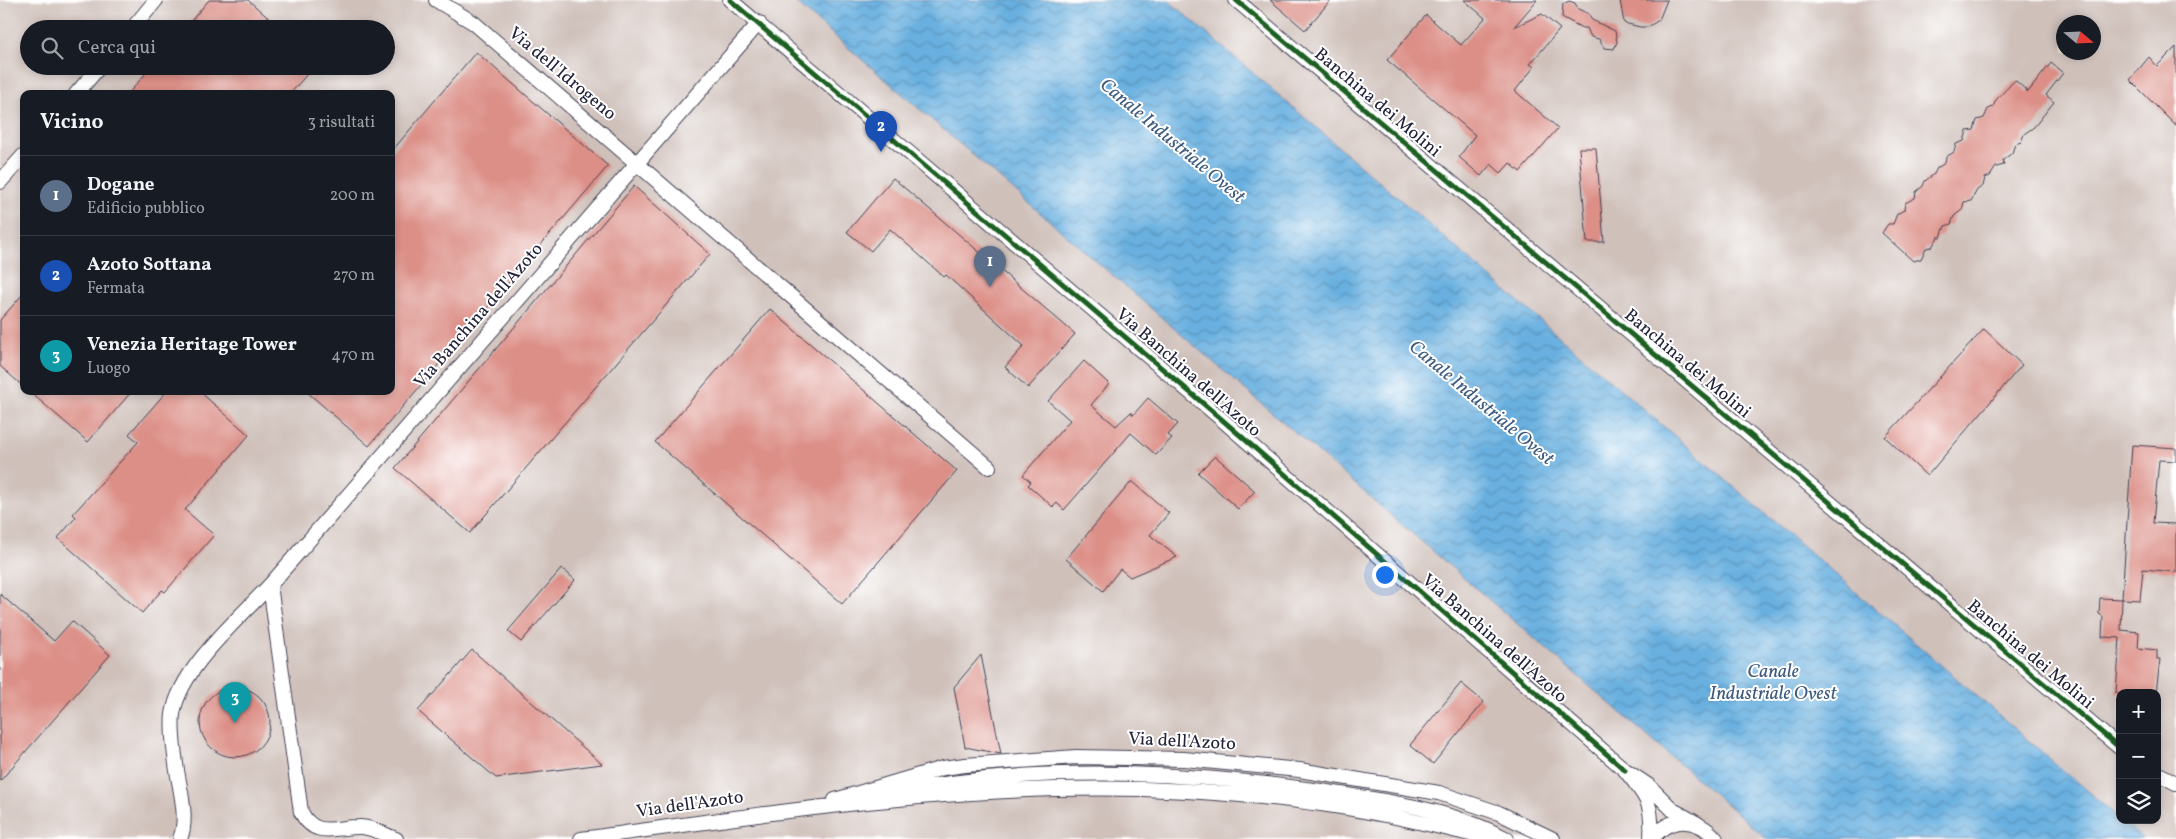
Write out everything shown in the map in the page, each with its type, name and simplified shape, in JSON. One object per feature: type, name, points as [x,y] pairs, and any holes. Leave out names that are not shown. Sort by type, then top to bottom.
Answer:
[{"type":"street","points":[[139,20],[156,0]]},
{"type":"street","name":"Via dell'Idrogeno","points":[[436,0],[474,23],[990,467]]},
{"type":"street","name":"Via Banchina dell'Azoto","points":[[730,0],[1219,417],[1625,770]]},
{"type":"street","name":"Banchina dei Molini","points":[[1236,0],[2116,745]]},
{"type":"street","name":"Via Banchina dell'Azoto","points":[[180,839],[184,823],[172,730],[177,699],[193,668],[270,585],[759,23]]},
{"type":"street","points":[[79,90],[92,75]]},
{"type":"street","points":[[0,182],[20,160]]},
{"type":"street","points":[[270,585],[301,812],[310,825],[326,832],[360,826],[396,839]]},
{"type":"street","name":"Via dell'Azoto","points":[[804,809],[943,768],[1076,758],[1174,759],[1299,770],[1439,794],[1499,813],[1553,839]]},
{"type":"street","points":[[1625,770],[1649,786],[1673,810],[1708,830],[1716,839]]},
{"type":"street","points":[[1625,770],[1645,795],[1650,805],[1652,839]]},
{"type":"street","name":"Via dell'Azoto","points":[[804,809],[945,782],[1073,774],[1179,774],[1358,796],[1450,816],[1488,829],[1506,839]]},
{"type":"street","points":[[2161,776],[2176,783]]},
{"type":"street","name":"Via dell'Azoto","points":[[581,839],[804,809],[1027,790],[1186,791],[1308,803],[1372,812],[1491,839]]},
{"type":"street","points":[[1652,839],[1662,828],[1674,822],[1686,821],[1698,824]]},
{"type":"shaded area","points":[[0,0],[793,0],[1767,839],[0,839]]},
{"type":"shaded area","points":[[1168,0],[2176,0],[2176,839],[2143,839],[2126,824],[2161,824],[2161,689],[2116,689],[2116,816]]},
{"type":"water","name":"Canale Industriale Ovest","points":[[793,0],[1168,0],[2116,816],[2116,824],[2126,824],[2143,839],[1767,839]]},
{"type":"building","points":[[209,0],[248,0],[271,20],[192,20]]},
{"type":"building","points":[[1270,0],[1331,0],[1305,30]]},
{"type":"building","points":[[1464,0],[1537,0],[1514,27],[1542,14],[1560,29],[1530,64],[1534,67],[1515,91],[1558,128],[1520,172],[1510,163],[1501,173],[1491,164],[1481,176],[1459,157],[1475,135],[1387,60],[1426,15],[1461,45],[1485,18]]},
{"type":"building","points":[[1620,0],[1667,0],[1659,20],[1648,27],[1640,27],[1624,23]]},
{"type":"building","points":[[1569,1],[1575,3],[1578,9],[1589,14],[1592,20],[1615,31],[1617,42],[1614,49],[1604,48],[1599,39],[1591,37],[1587,28],[1582,28],[1562,17],[1563,4]]},
{"type":"building","points":[[2176,47],[2176,126],[2130,80],[2149,57],[2157,66]]},
{"type":"building","points":[[476,52],[608,166],[369,446],[311,395],[395,395],[395,147]]},
{"type":"building","points":[[2051,63],[2063,73],[2046,95],[2054,102],[2034,127],[2024,134],[2021,142],[2015,144],[2012,153],[2003,160],[2004,165],[1996,167],[1990,176],[1985,178],[1983,186],[1977,190],[1971,201],[1964,202],[1962,210],[1954,216],[1951,224],[1945,226],[1941,237],[1938,237],[1932,247],[1926,248],[1921,259],[1913,261],[1882,233],[1888,224],[1893,224],[1897,214],[1904,210],[1905,203],[1915,198],[1916,192],[1923,186],[1925,181],[1934,174],[1937,168],[1945,163],[1946,157],[1954,152],[1956,144],[1964,141],[1967,131],[1974,130],[1977,120],[1984,118],[1988,109],[1993,107],[1996,100],[2015,80],[2028,92]]},
{"type":"building","points":[[144,75],[306,75],[293,90],[131,90]]},
{"type":"building","points":[[1579,148],[1596,148],[1604,242],[1587,242]]},
{"type":"building","points":[[893,178],[1075,334],[1028,388],[1005,367],[1024,346],[946,275],[944,277],[890,229],[871,251],[847,232]]},
{"type":"building","points":[[634,186],[710,254],[470,533],[395,468]]},
{"type":"building","points":[[20,298],[20,384],[0,366],[0,320]]},
{"type":"building","points":[[770,309],[957,471],[842,604],[655,442]]},
{"type":"building","points":[[1984,329],[2022,365],[1927,476],[1885,437]]},
{"type":"building","points":[[1084,361],[1109,384],[1091,405],[1116,426],[1131,412],[1133,415],[1148,398],[1178,424],[1168,435],[1172,438],[1156,455],[1131,433],[1064,510],[1057,503],[1053,507],[1028,485],[1031,482],[1023,475],[1070,420],[1048,401]]},
{"type":"building","points":[[34,395],[129,395],[88,442]]},
{"type":"building","points":[[163,395],[204,395],[249,435],[185,510],[214,535],[165,592],[162,590],[142,613],[58,538],[76,517],[73,514],[138,442],[129,434]]},
{"type":"building","points":[[2132,445],[2176,448],[2176,461],[2159,460],[2153,523],[2176,524],[2176,572],[2143,569],[2140,600],[2122,599]]},
{"type":"building","points":[[1215,456],[1255,491],[1238,509],[1198,473]]},
{"type":"building","points":[[1132,481],[1169,513],[1150,535],[1177,557],[1130,577],[1120,569],[1103,591],[1066,559]]},
{"type":"building","points":[[562,568],[575,580],[521,642],[508,631]]},
{"type":"building","points":[[0,594],[54,641],[72,621],[110,655],[0,781]]},
{"type":"building","points":[[2100,598],[2122,599],[2121,630],[2139,632],[2138,648],[2157,650],[2157,659],[2160,659],[2156,689],[2116,689],[2120,638],[2102,637],[2103,616],[2099,614]]},
{"type":"building","points":[[472,650],[602,764],[496,778],[418,711]]},
{"type":"building","points":[[981,655],[1001,754],[965,747],[954,687]]},
{"type":"building","points":[[1461,683],[1484,702],[1433,764],[1410,745]]},
{"type":"building","points":[[242,687],[255,693],[264,702],[268,708],[270,722],[268,736],[260,747],[249,755],[228,757],[221,755],[210,747],[202,736],[200,715],[202,708],[210,697],[221,689]]},
{"type":"cycle path","points":[[730,0],[1219,417],[1625,770]]},
{"type":"cycle path","points":[[1236,0],[2116,745]]},
{"type":"place","name":"Azoto Sottana","points":[[881,152]]},
{"type":"place","name":"Dogane","points":[[990,287]]},
{"type":"place","name":"Venezia Heritage Tower","points":[[235,723]]}]
